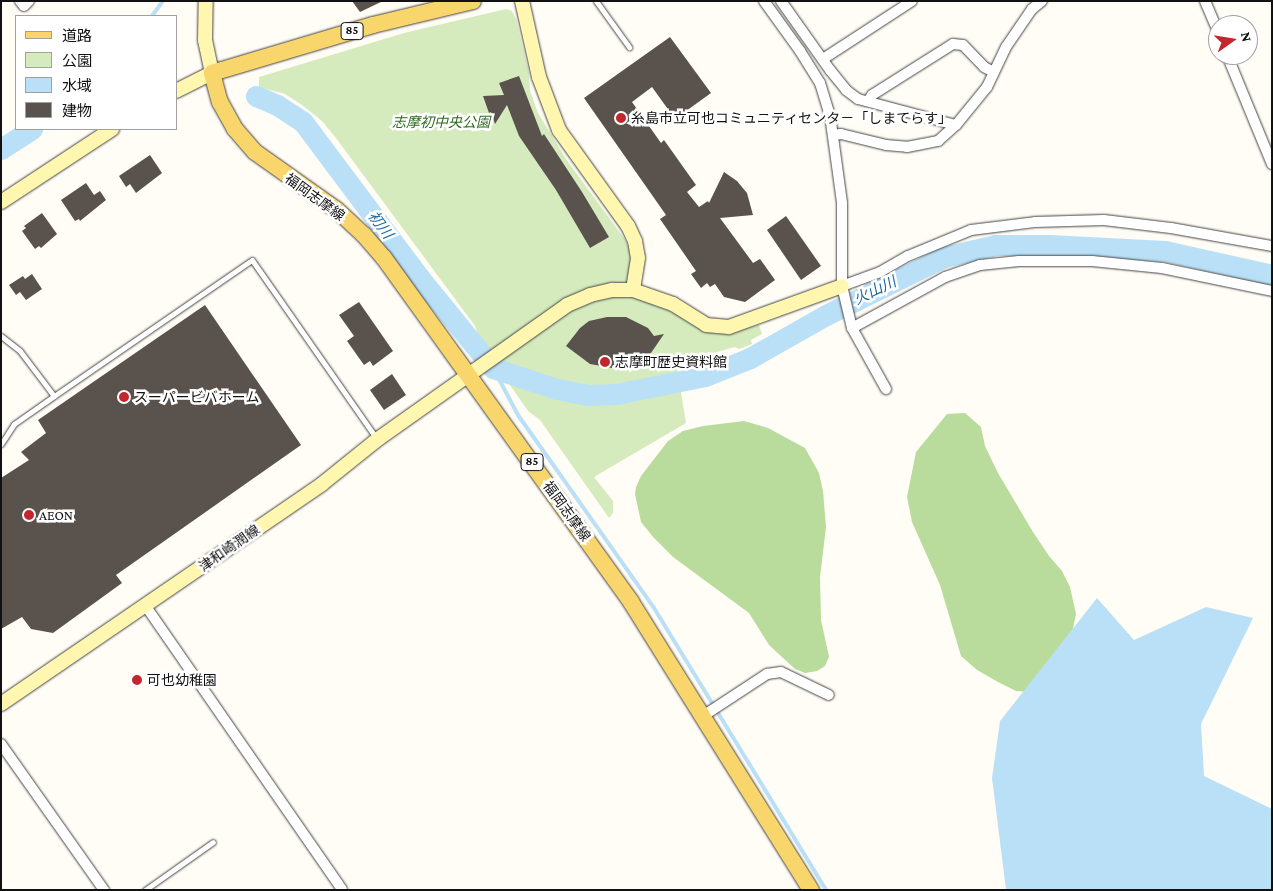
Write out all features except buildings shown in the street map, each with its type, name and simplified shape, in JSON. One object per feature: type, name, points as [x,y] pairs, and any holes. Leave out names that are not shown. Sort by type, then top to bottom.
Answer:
[{"type":"main road","points":[[178,90],[212,73],[206,40],[206,1]]},
{"type":"main road","name":"85","points":[[212,73],[373,25],[473,1]]},
{"type":"main road","points":[[522,1],[539,77],[559,130],[628,226],[635,241],[638,258],[633,290],[673,304],[706,325],[729,327],[842,289]]},
{"type":"main road","name":"福岡志摩線","points":[[212,73],[220,102],[236,129],[256,152],[336,210],[364,235],[384,258],[631,602],[706,715],[811,890]]},
{"type":"main road","points":[[1,202],[110,130]]},
{"type":"main road","name":"津和崎潤線","points":[[1,704],[322,484],[378,439],[567,305],[590,295],[633,290]]},
{"type":"street","points":[[20,1],[24,6],[29,1]]},
{"type":"street","points":[[764,1],[800,51],[820,84],[830,115],[842,203],[842,289],[850,325],[886,389]]},
{"type":"street","points":[[781,1],[846,90],[858,99],[956,125]]},
{"type":"street","points":[[823,59],[912,1]]},
{"type":"street","points":[[833,135],[841,134],[886,145],[907,147],[938,141],[956,125],[987,87],[1006,47],[1032,9],[1042,1]]},
{"type":"street","points":[[1205,1],[1211,15]]},
{"type":"street","points":[[868,102],[872,95],[952,44],[963,45],[984,67],[994,72]]},
{"type":"street","points":[[1232,65],[1272,164]]},
{"type":"street","points":[[842,289],[880,272],[908,256],[971,230],[1035,222],[1104,220],[1171,228],[1272,246]]},
{"type":"street","points":[[850,325],[945,277],[980,265],[1019,261],[1092,261],[1162,268],[1272,291]]},
{"type":"street","points":[[146,605],[342,890]]},
{"type":"street","points":[[706,715],[767,674],[781,672],[829,695]]},
{"type":"street","points":[[1,744],[104,890]]},
{"type":"lane","points":[[596,1],[629,47]]},
{"type":"lane","points":[[1,444],[14,424],[252,260],[378,439]]},
{"type":"lane","points":[[1,336],[20,351],[54,396]]},
{"type":"lane","points":[[145,890],[213,842]]},
{"type":"green space","name":"志摩初中央公園","points":[[506,9],[512,11],[516,19],[529,73],[530,91],[538,113],[566,159],[630,249],[643,297],[724,333],[759,325],[762,334],[751,340],[752,344],[739,349],[735,347],[717,352],[714,357],[677,368],[686,423],[594,477],[613,501],[613,513],[609,518],[540,420],[528,411],[481,343],[475,326],[336,138],[322,121],[302,105],[285,94],[259,87],[259,77],[404,33]]},
{"type":"green space","points":[[965,413],[981,427],[985,446],[998,473],[1033,532],[1062,571],[1070,587],[1076,614],[1072,633],[1029,692],[1016,691],[998,682],[977,670],[961,656],[940,585],[912,522],[907,497],[916,452],[947,414]]},
{"type":"green space","points":[[744,421],[768,428],[805,448],[819,473],[823,491],[826,527],[820,577],[821,620],[829,657],[825,666],[817,671],[805,673],[795,669],[769,645],[749,613],[673,557],[641,522],[635,494],[636,487],[641,476],[668,441],[683,431],[703,426]]},
{"type":"water","points":[[1097,598],[1134,640],[1206,607],[1253,618],[1201,724],[1204,776],[1272,809],[1272,890],[1006,890],[992,778],[1000,721]]},
{"type":"waterway","points":[[153,15],[163,1]]},
{"type":"waterway","name":"火山川","points":[[256,96],[277,105],[303,122],[419,277],[493,368],[557,389],[587,395],[616,394],[705,376],[750,358],[826,315],[944,257],[996,245],[1050,245],[1165,251],[1272,275]]},
{"type":"waterway","name":"初川","points":[[1,149],[30,130]]},
{"type":"waterway","points":[[493,368],[518,415],[654,608],[826,890]]},
{"type":"place","name":"糸島市立可也コミュニティセンタ－「しまてらす」","points":[[621,118]]},
{"type":"place","name":"志摩町歴史資料館","points":[[605,362]]},
{"type":"place","name":"スーパービバホーム","points":[[124,397]]},
{"type":"place","name":"AEON","points":[[29,515]]},
{"type":"place","name":"可也幼稚園","points":[[137,680]]}]
